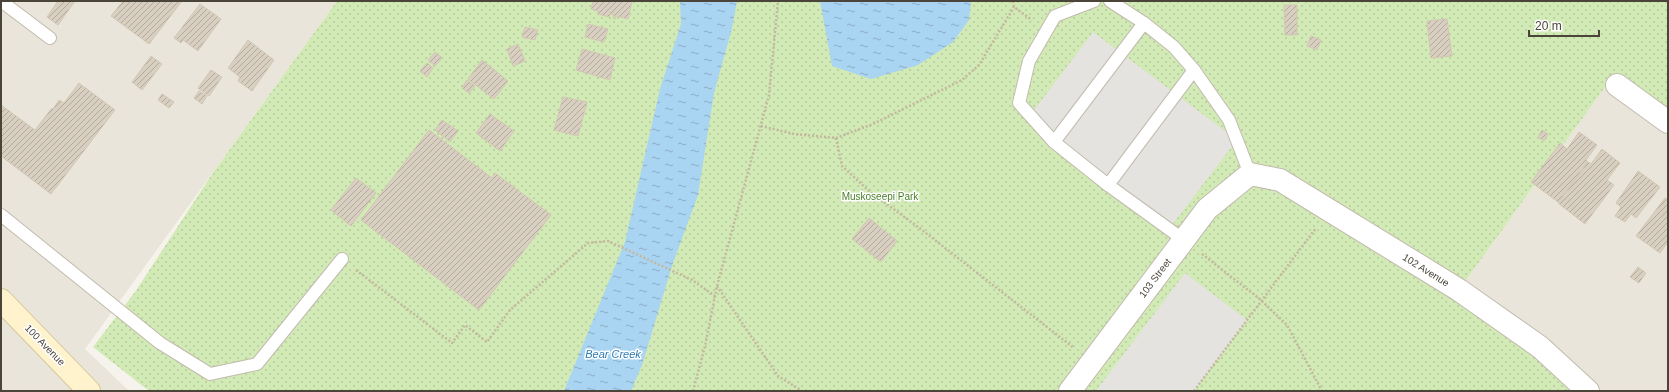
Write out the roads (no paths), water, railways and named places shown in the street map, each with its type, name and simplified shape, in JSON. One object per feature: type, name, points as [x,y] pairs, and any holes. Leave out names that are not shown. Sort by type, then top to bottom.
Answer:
[{"type":"main road","name":"100 Avenue","points":[[1,300],[89,391]]},
{"type":"street","points":[[1617,85],[1668,122]]},
{"type":"street","name":"102 Avenue","points":[[1250,174],[1280,180],[1459,290],[1534,342],[1588,391]]},
{"type":"street","name":"103 Street","points":[[1070,391],[1208,209],[1250,174]]},
{"type":"lane","points":[[1,1],[50,38]]},
{"type":"lane","points":[[1094,1],[1055,16],[1029,61],[1019,103],[1054,142],[1108,185],[1184,240]]},
{"type":"lane","points":[[1110,1],[1144,23],[1174,46],[1194,70],[1229,120],[1250,174]]},
{"type":"lane","points":[[1054,142],[1144,23]]},
{"type":"lane","points":[[1108,185],[1194,70]]},
{"type":"lane","points":[[1,215],[160,343],[210,374],[257,364],[342,258]]},
{"type":"water","name":"Bear Creek","points":[[680,1],[737,1],[732,28],[714,93],[698,195],[673,263],[642,365],[631,391],[564,391],[625,242],[660,89],[681,24]]},
{"type":"water","points":[[820,1],[971,1],[969,20],[953,42],[918,65],[871,79],[832,66]]},
{"type":"park label","name":"Muskoseepi Park","points":[[880,196]]}]
